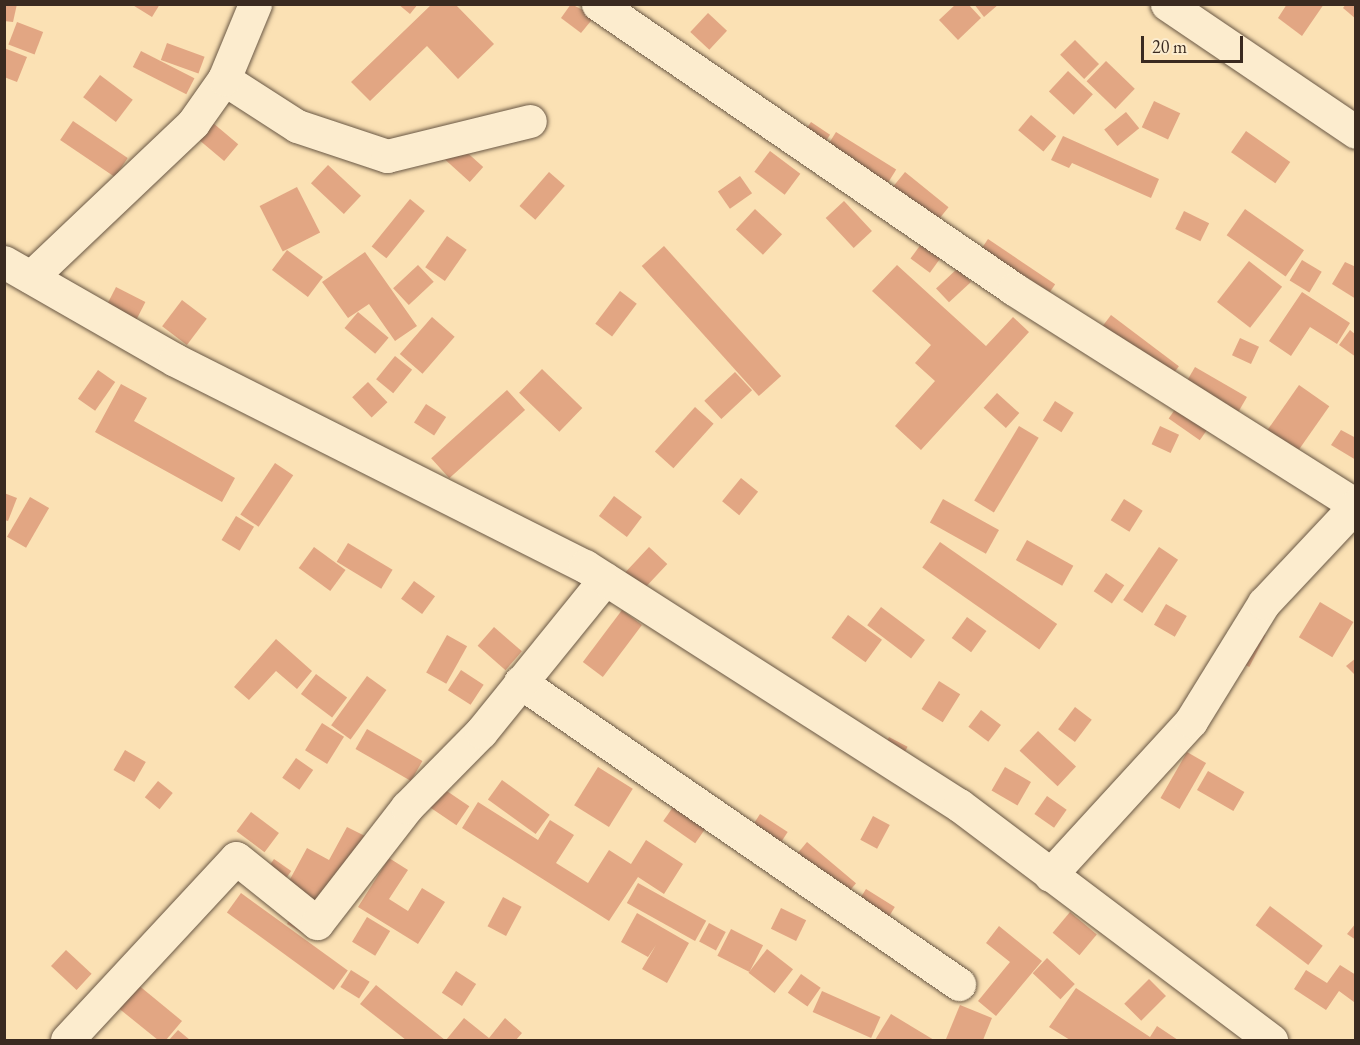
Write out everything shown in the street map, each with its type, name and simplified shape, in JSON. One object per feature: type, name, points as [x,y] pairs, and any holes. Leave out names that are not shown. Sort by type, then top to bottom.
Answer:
[{"type":"street","points":[[255,4],[224,79],[193,123],[18,269],[175,360],[604,579],[959,805],[1264,1038]]},
{"type":"street","points":[[598,4],[1014,290],[1356,505],[1264,603],[1191,721],[1050,875]]},
{"type":"street","points":[[1167,4],[1356,132]]},
{"type":"street","points":[[224,79],[297,126],[387,156],[531,121]]},
{"type":"street","points":[[67,1041],[236,858],[317,923],[407,807],[481,732],[604,579]]},
{"type":"street","points":[[520,682],[958,984]]},
{"type":"building","points":[[4,4],[17,4],[13,22],[4,21]]},
{"type":"building","points":[[131,4],[160,4],[152,17]]},
{"type":"building","points":[[398,4],[418,4],[410,14]]},
{"type":"building","points":[[432,4],[455,4],[494,44],[458,79],[427,46],[370,101],[351,82]]},
{"type":"building","points":[[571,4],[595,16],[581,33],[561,18]]},
{"type":"building","points":[[956,4],[968,4],[981,18],[958,40],[939,20]]},
{"type":"building","points":[[974,4],[999,4],[984,17]]},
{"type":"building","points":[[1287,4],[1324,4],[1302,36],[1278,18]]},
{"type":"building","points":[[1346,4],[1356,4],[1356,19],[1343,8]]},
{"type":"building","points":[[708,13],[727,31],[709,50],[690,32]]},
{"type":"building","points":[[17,22],[43,32],[35,54],[8,44]]},
{"type":"building","points":[[1075,40],[1099,64],[1084,79],[1060,55]]},
{"type":"building","points":[[167,43],[205,57],[198,74],[161,60]]},
{"type":"building","points":[[4,48],[27,57],[17,82],[4,77]]},
{"type":"building","points":[[141,51],[194,78],[186,94],[133,67]]},
{"type":"building","points":[[1106,61],[1135,89],[1115,109],[1087,81]]},
{"type":"building","points":[[1068,71],[1093,94],[1074,115],[1049,91]]},
{"type":"building","points":[[100,75],[133,100],[116,122],[83,97]]},
{"type":"building","points":[[1154,101],[1180,113],[1168,140],[1142,127]]},
{"type":"building","points":[[1126,112],[1139,128],[1117,146],[1104,130]]},
{"type":"building","points":[[1031,115],[1056,136],[1043,152],[1018,130]]},
{"type":"building","points":[[73,121],[128,158],[115,177],[60,140]]},
{"type":"building","points":[[811,122],[830,135],[819,151],[800,139]]},
{"type":"building","points":[[213,123],[238,144],[224,161],[199,140]]},
{"type":"building","points":[[1246,131],[1290,162],[1275,183],[1231,152]]},
{"type":"building","points":[[836,132],[896,170],[881,194],[821,157]]},
{"type":"building","points":[[1063,136],[1159,179],[1151,198],[1072,163],[1069,168],[1051,160]]},
{"type":"building","points":[[452,139],[483,167],[470,182],[439,154]]},
{"type":"building","points":[[770,151],[800,174],[785,195],[754,172]]},
{"type":"building","points":[[328,165],[361,196],[344,214],[311,183]]},
{"type":"building","points":[[549,172],[565,186],[535,220],[519,206]]},
{"type":"building","points":[[905,172],[949,207],[930,231],[886,195]]},
{"type":"building","points":[[740,176],[752,193],[730,209],[718,191]]},
{"type":"building","points":[[297,187],[320,232],[283,252],[260,206]]},
{"type":"building","points":[[410,199],[425,211],[386,258],[372,246]]},
{"type":"building","points":[[844,201],[872,231],[854,248],[826,218]]},
{"type":"building","points":[[755,209],[782,234],[763,255],[736,229]]},
{"type":"building","points":[[1245,209],[1304,250],[1286,277],[1227,235]]},
{"type":"building","points":[[1184,211],[1209,223],[1200,241],[1175,229]]},
{"type":"building","points":[[447,236],[467,250],[445,281],[425,267]]},
{"type":"building","points":[[988,239],[1055,284],[1039,308],[972,262]]},
{"type":"building","points":[[924,240],[943,254],[930,273],[910,259]]},
{"type":"building","points":[[664,246],[781,376],[759,396],[642,266]]},
{"type":"building","points":[[287,250],[323,277],[308,297],[272,270]]},
{"type":"building","points":[[365,252],[417,326],[395,341],[369,304],[348,318],[322,282]]},
{"type":"building","points":[[1302,260],[1322,272],[1309,292],[1290,281]]},
{"type":"building","points":[[1249,261],[1282,287],[1250,328],[1217,302]]},
{"type":"building","points":[[1345,262],[1356,267],[1356,299],[1332,284]]},
{"type":"building","points":[[418,265],[434,282],[409,305],[393,288]]},
{"type":"building","points":[[897,265],[986,346],[1013,317],[1029,332],[921,450],[895,426],[935,381],[915,363],[931,345],[872,291]]},
{"type":"building","points":[[958,268],[971,282],[949,302],[936,288]]},
{"type":"building","points":[[116,287],[145,302],[136,321],[106,306]]},
{"type":"building","points":[[620,291],[637,304],[612,336],[595,324]]},
{"type":"building","points":[[1302,292],[1350,323],[1337,344],[1310,327],[1291,356],[1269,341]]},
{"type":"building","points":[[182,300],[207,319],[187,345],[162,326]]},
{"type":"building","points":[[358,312],[389,338],[375,354],[345,328]]},
{"type":"building","points":[[1111,315],[1179,366],[1163,387],[1095,336]]},
{"type":"building","points":[[432,317],[455,337],[422,374],[400,354]]},
{"type":"building","points":[[1350,330],[1356,335],[1356,357],[1339,345]]},
{"type":"building","points":[[1240,338],[1259,347],[1251,364],[1232,355]]},
{"type":"building","points":[[395,356],[412,370],[393,393],[376,379]]},
{"type":"building","points":[[1195,367],[1247,397],[1231,424],[1180,394]]},
{"type":"building","points":[[542,369],[582,408],[559,432],[519,393]]},
{"type":"building","points":[[98,370],[115,382],[95,411],[78,399]]},
{"type":"building","points":[[735,372],[752,390],[721,419],[704,401]]},
{"type":"building","points":[[368,382],[387,402],[372,417],[352,397]]},
{"type":"building","points":[[121,384],[147,398],[134,421],[235,478],[222,502],[95,432]]},
{"type":"building","points":[[1299,385],[1329,406],[1287,466],[1257,445]]},
{"type":"building","points":[[507,390],[525,410],[449,478],[431,458]]},
{"type":"building","points":[[997,393],[1019,413],[1006,428],[984,408]]},
{"type":"building","points":[[1183,398],[1214,420],[1200,440],[1169,418]]},
{"type":"building","points":[[1055,401],[1074,413],[1061,432],[1043,421]]},
{"type":"building","points":[[426,404],[446,417],[434,436],[414,422]]},
{"type":"building","points":[[695,407],[714,424],[673,468],[655,452]]},
{"type":"building","points":[[1019,426],[1039,438],[994,512],[974,501]]},
{"type":"building","points":[[1160,426],[1179,435],[1171,453],[1152,444]]},
{"type":"building","points":[[1341,430],[1356,438],[1356,460],[1331,445]]},
{"type":"building","points":[[275,463],[293,475],[259,527],[240,514]]},
{"type":"building","points":[[741,478],[758,492],[739,515],[722,501]]},
{"type":"building","points":[[4,493],[17,498],[8,521],[4,520]]},
{"type":"building","points":[[614,496],[642,517],[627,537],[599,516]]},
{"type":"building","points":[[30,497],[49,508],[26,548],[7,537]]},
{"type":"building","points":[[943,499],[999,530],[986,554],[930,523]]},
{"type":"building","points":[[1124,499],[1143,511],[1129,532],[1111,520]]},
{"type":"building","points":[[236,516],[254,527],[240,551],[222,540]]},
{"type":"building","points":[[1027,540],[1073,566],[1062,586],[1016,560]]},
{"type":"building","points":[[940,542],[1057,624],[1039,649],[922,567]]},
{"type":"building","points":[[348,543],[393,570],[381,589],[337,562]]},
{"type":"building","points":[[314,547],[346,570],[330,591],[299,568]]},
{"type":"building","points":[[649,547],[667,564],[642,591],[624,574]]},
{"type":"building","points":[[1159,547],[1178,560],[1142,613],[1123,600]]},
{"type":"building","points":[[1106,573],[1124,585],[1112,604],[1094,591]]},
{"type":"building","points":[[414,581],[435,596],[422,614],[401,599]]},
{"type":"building","points":[[1320,602],[1353,622],[1332,657],[1299,637]]},
{"type":"building","points":[[1166,604],[1187,616],[1175,637],[1154,625]]},
{"type":"building","points":[[881,607],[925,640],[911,658],[867,625]]},
{"type":"building","points":[[622,610],[642,625],[603,677],[583,662]]},
{"type":"building","points":[[848,615],[882,640],[866,662],[832,638]]},
{"type":"building","points":[[967,617],[986,631],[971,652],[952,638]]},
{"type":"building","points":[[1246,625],[1266,635],[1249,667],[1230,657]]},
{"type":"building","points":[[494,627],[522,651],[506,670],[478,646]]},
{"type":"building","points":[[447,635],[467,646],[446,684],[426,673]]},
{"type":"building","points":[[276,639],[312,671],[297,689],[276,671],[249,700],[234,687]]},
{"type":"building","points":[[1356,658],[1356,676],[1346,666]]},
{"type":"building","points":[[461,670],[484,685],[471,705],[448,690]]},
{"type":"building","points":[[316,674],[347,697],[332,717],[301,694]]},
{"type":"building","points":[[367,676],[386,690],[351,739],[331,725]]},
{"type":"building","points":[[939,681],[960,694],[943,722],[922,709]]},
{"type":"building","points":[[1075,707],[1092,720],[1075,742],[1058,729]]},
{"type":"building","points":[[981,710],[1001,725],[988,742],[968,727]]},
{"type":"building","points":[[322,723],[344,737],[327,764],[305,750]]},
{"type":"building","points":[[367,729],[422,761],[411,781],[356,749]]},
{"type":"building","points":[[1038,731],[1076,766],[1058,786],[1020,751]]},
{"type":"building","points":[[889,737],[908,747],[898,765],[880,755]]},
{"type":"building","points":[[125,750],[146,762],[134,782],[114,770]]},
{"type":"building","points":[[1187,752],[1206,763],[1180,809],[1160,798]]},
{"type":"building","points":[[296,758],[313,770],[299,790],[282,778]]},
{"type":"building","points":[[598,767],[633,789],[609,827],[574,805]]},
{"type":"building","points":[[1005,767],[1031,782],[1017,805],[992,790]]},
{"type":"building","points":[[1208,771],[1244,792],[1233,811],[1197,790]]},
{"type":"building","points":[[502,780],[550,815],[536,834],[488,799]]},
{"type":"building","points":[[158,781],[173,793],[160,809],[145,797]]},
{"type":"building","points":[[432,781],[469,806],[456,825],[419,800]]},
{"type":"building","points":[[1047,796],[1067,810],[1054,828],[1034,814]]},
{"type":"building","points":[[478,802],[538,840],[550,820],[574,835],[556,863],[588,883],[609,850],[631,864],[646,840],[683,864],[664,894],[638,877],[609,921],[462,828]]},
{"type":"building","points":[[673,807],[705,829],[695,843],[663,821]]},
{"type":"building","points":[[251,812],[279,833],[265,852],[237,831]]},
{"type":"building","points":[[760,814],[788,832],[776,850],[748,832]]},
{"type":"building","points":[[873,816],[890,825],[877,849],[860,840]]},
{"type":"building","points":[[347,827],[379,843],[308,936],[287,924],[298,902],[282,894],[307,848],[329,860]]},
{"type":"building","points":[[807,842],[856,883],[841,902],[792,860]]},
{"type":"building","points":[[389,858],[408,870],[389,899],[408,911],[422,888],[445,902],[418,944],[358,907]]},
{"type":"building","points":[[274,859],[291,871],[269,903],[252,891]]},
{"type":"building","points":[[638,883],[706,921],[695,941],[627,903]]},
{"type":"building","points":[[866,889],[895,907],[881,930],[852,912]]},
{"type":"building","points":[[241,893],[348,971],[334,990],[227,912]]},
{"type":"building","points":[[503,897],[522,907],[506,936],[488,926]]},
{"type":"building","points":[[1270,906],[1323,946],[1308,965],[1256,925]]},
{"type":"building","points":[[781,908],[806,920],[796,941],[771,929]]},
{"type":"building","points":[[1070,912],[1097,934],[1079,955],[1053,933]]},
{"type":"building","points":[[637,913],[689,943],[667,983],[642,969],[656,945],[648,957],[621,942]]},
{"type":"building","points":[[367,917],[390,931],[375,956],[352,942]]},
{"type":"building","points":[[709,923],[726,932],[716,950],[699,942]]},
{"type":"building","points":[[1356,923],[1356,940],[1347,934]]},
{"type":"building","points":[[999,926],[1042,961],[996,1016],[978,1001],[1010,962],[986,943]]},
{"type":"building","points":[[731,929],[763,945],[749,972],[717,956]]},
{"type":"building","points":[[767,949],[793,969],[775,993],[749,973]]},
{"type":"building","points":[[66,950],[92,974],[77,990],[51,966]]},
{"type":"building","points":[[1047,958],[1075,984],[1060,999],[1033,973]]},
{"type":"building","points":[[1340,965],[1356,975],[1354,1002],[1339,991],[1326,1010],[1294,989],[1306,970],[1327,983]]},
{"type":"building","points":[[120,970],[182,1021],[166,1040],[158,1040],[101,994]]},
{"type":"building","points":[[351,970],[370,982],[359,999],[340,987]]},
{"type":"building","points":[[456,971],[476,984],[462,1006],[442,993]]},
{"type":"building","points":[[801,974],[821,988],[807,1007],[788,993]]},
{"type":"building","points":[[1149,979],[1166,996],[1141,1021],[1124,1004]]},
{"type":"building","points":[[376,985],[445,1040],[406,1040],[360,1004]]},
{"type":"building","points":[[1076,988],[1150,1037],[1157,1026],[1178,1040],[1070,1040],[1049,1027]]},
{"type":"building","points":[[822,991],[880,1017],[871,1038],[813,1012]]},
{"type":"building","points":[[960,1005],[992,1018],[983,1040],[946,1039]]},
{"type":"building","points":[[891,1014],[934,1040],[875,1040]]},
{"type":"building","points":[[464,1018],[489,1038],[505,1018],[522,1033],[516,1040],[446,1040]]},
{"type":"building","points":[[178,1030],[190,1040],[169,1040]]}]
